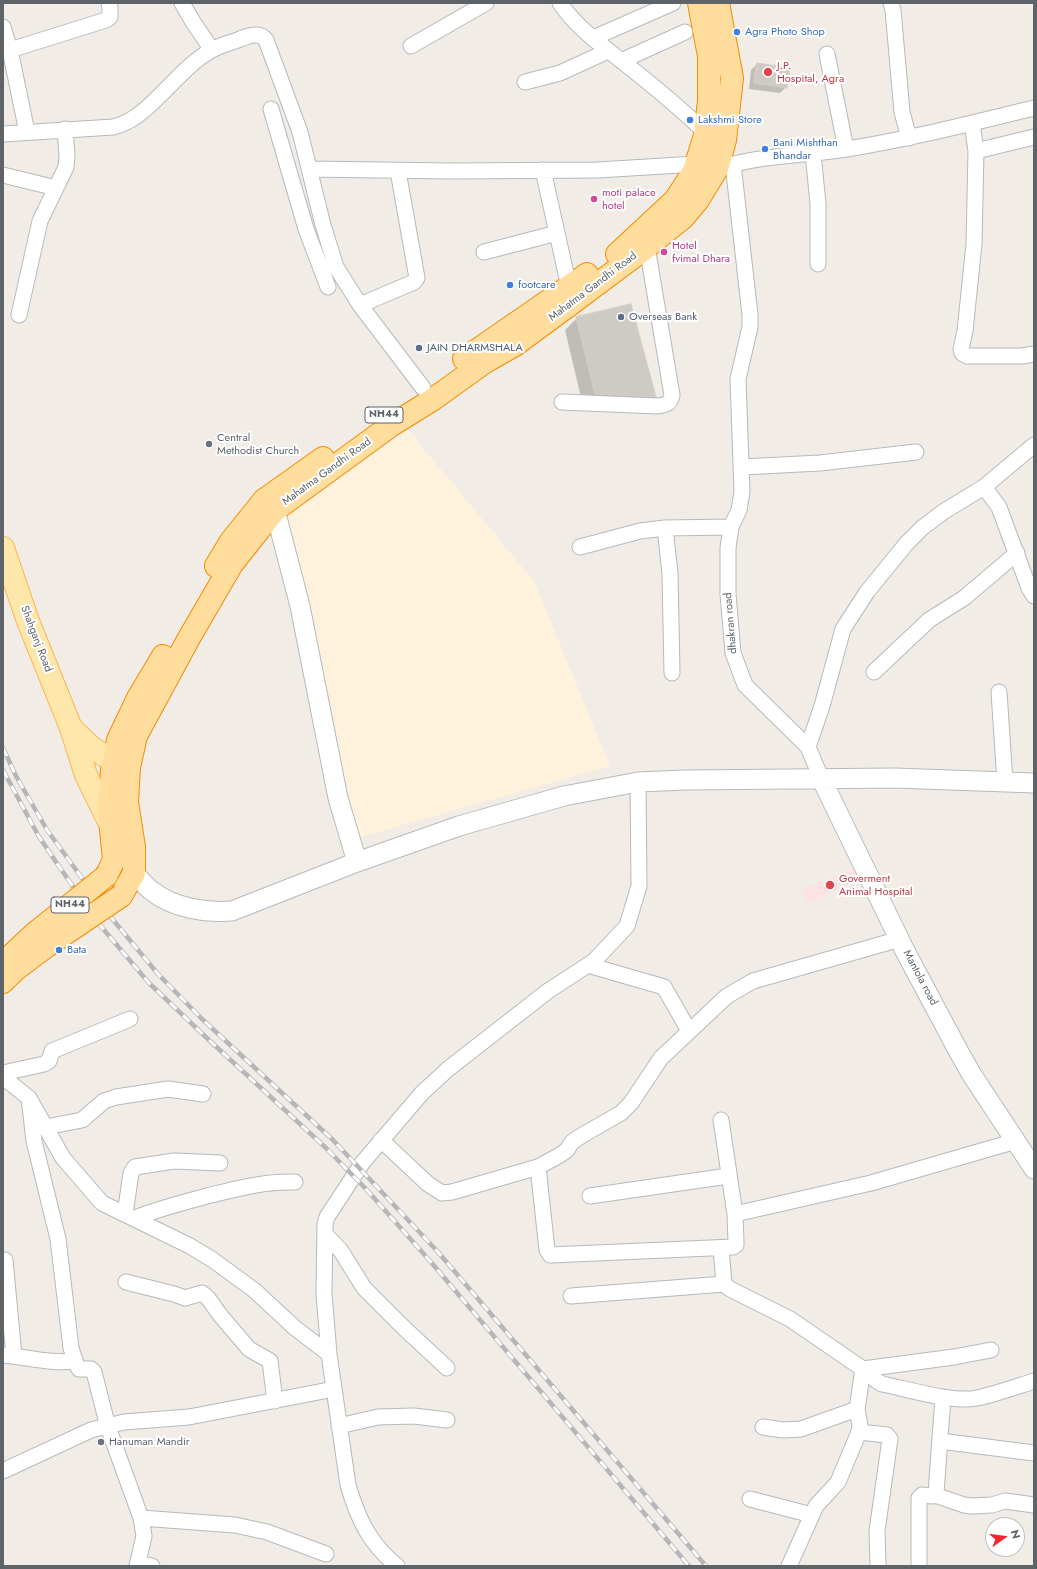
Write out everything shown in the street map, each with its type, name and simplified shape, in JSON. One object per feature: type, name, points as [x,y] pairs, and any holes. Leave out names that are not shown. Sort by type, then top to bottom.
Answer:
[{"type":"highway","name":"Mahatma Gandhi Road","points":[[699,3],[709,56],[709,101],[705,132],[715,166]]},
{"type":"highway","name":"Mahatma Gandhi Road","points":[[3,982],[41,939],[106,876],[114,860],[109,809],[121,764],[189,638],[232,564],[275,510],[390,426],[432,400],[485,362],[515,345],[647,247],[683,218],[698,200],[726,140],[732,78],[718,3]]},
{"type":"highway","name":"Mahatma Gandhi Road","points":[[3,963],[41,939],[121,896],[134,873],[134,846],[118,740],[138,698],[230,541],[264,500],[289,481],[623,250],[675,200],[694,171],[715,166]]},
{"type":"main road","name":"Shahganj Road","points":[[3,548],[28,621],[71,728],[86,775],[111,826]]},
{"type":"main road","points":[[71,728],[89,738],[97,740],[110,738],[123,727]]},
{"type":"main road","name":"Shahganj Road","points":[[71,728],[91,747],[121,764]]},
{"type":"street","points":[[7,51],[106,20],[110,17],[111,13],[109,3]]},
{"type":"street","points":[[182,3],[192,22],[212,50]]},
{"type":"street","points":[[411,46],[486,3]]},
{"type":"street","points":[[560,3],[575,23],[679,108],[705,132]]},
{"type":"street","points":[[592,38],[673,3]]},
{"type":"street","points":[[891,3],[893,10],[902,112],[909,138]]},
{"type":"street","points":[[3,27],[7,51],[28,132]]},
{"type":"street","points":[[621,61],[685,32]]},
{"type":"street","points":[[3,134],[113,127],[139,115],[200,58],[212,50],[250,36],[259,35],[264,38],[300,132],[310,169],[310,207],[328,287]]},
{"type":"street","points":[[525,82],[560,73],[608,51]]},
{"type":"street","points":[[828,54],[846,149]]},
{"type":"street","points":[[310,169],[398,171],[598,170],[715,166],[781,156],[846,149],[909,138],[1034,108]]},
{"type":"street","points":[[271,109],[310,207],[336,267],[360,305],[424,388]]},
{"type":"street","points":[[972,123],[976,152],[974,244],[965,331],[961,349],[962,353],[967,356],[1022,356],[1034,354]]},
{"type":"street","points":[[19,315],[40,221],[56,188],[66,162],[64,130]]},
{"type":"street","points":[[976,152],[1034,137]]},
{"type":"street","points":[[813,153],[818,204],[818,264]]},
{"type":"street","name":"dhakran road","points":[[715,166],[750,315],[750,327],[738,379],[742,492],[740,510],[731,528],[728,548],[728,594],[733,653],[743,681],[749,689],[805,744]]},
{"type":"street","points":[[543,170],[569,287]]},
{"type":"street","points":[[360,305],[414,282],[417,278],[398,171]]},
{"type":"street","points":[[3,175],[56,188]]},
{"type":"street","points":[[484,252],[557,233]]},
{"type":"street","points":[[562,402],[657,406],[668,404],[671,401],[672,395],[647,247]]},
{"type":"street","points":[[820,778],[805,744],[822,706],[843,629],[853,613],[896,556],[922,528],[943,512],[984,487],[1034,445]]},
{"type":"street","points":[[742,467],[820,463],[916,452]]},
{"type":"street","points":[[984,487],[999,507],[1029,588],[1034,596]]},
{"type":"street","points":[[275,510],[300,606],[338,798],[357,862]]},
{"type":"street","points":[[580,547],[640,531],[665,528],[731,528]]},
{"type":"street","points":[[665,528],[670,573],[672,673]]},
{"type":"street","points":[[874,672],[929,620],[964,598],[1017,553]]},
{"type":"street","points":[[999,692],[1006,782]]},
{"type":"street","name":"Mantola road","points":[[820,778],[900,939],[972,1075],[1034,1169]]},
{"type":"street","points":[[134,873],[151,891],[161,897],[186,907],[219,912],[232,911],[357,862],[467,824],[564,796],[638,782],[685,780],[895,778],[1034,783]]},
{"type":"street","points":[[397,1566],[374,1544],[354,1505],[348,1485],[338,1426],[329,1354],[324,1294],[327,1217],[363,1162],[422,1093],[448,1068],[548,991],[599,957],[627,926],[639,886],[638,782]]},
{"type":"street","points":[[381,1140],[422,1179],[442,1193],[452,1192],[538,1167],[567,1150],[572,1142],[581,1136],[621,1113],[631,1103],[661,1058],[727,996],[753,981],[900,939]]},
{"type":"street","points":[[588,965],[664,987],[689,1031]]},
{"type":"street","points":[[3,1073],[44,1064],[49,1061],[52,1051],[130,1019]]},
{"type":"street","points":[[3,1077],[29,1098],[63,1158],[102,1203],[190,1246],[213,1260],[254,1290],[295,1328],[329,1354]]},
{"type":"street","points":[[46,1128],[82,1120],[104,1102],[116,1097],[168,1089],[203,1094]]},
{"type":"street","points":[[29,1098],[34,1142],[58,1239],[71,1348],[79,1369],[91,1370],[94,1372],[108,1427],[141,1518],[144,1536],[143,1565]]},
{"type":"street","points":[[538,1167],[548,1250],[550,1255],[733,1247],[736,1245],[734,1214],[721,1120]]},
{"type":"street","points":[[734,1214],[871,1183],[1016,1141]]},
{"type":"street","points":[[130,1216],[131,1173],[135,1167],[174,1161],[220,1163]]},
{"type":"street","points":[[590,1196],[728,1176]]},
{"type":"street","points":[[130,1216],[260,1183],[295,1182]]},
{"type":"street","points":[[326,1235],[341,1251],[364,1288],[447,1368]]},
{"type":"street","points":[[721,1248],[724,1284]]},
{"type":"street","points":[[5,1260],[9,1356],[56,1362],[75,1360]]},
{"type":"street","points":[[126,1282],[185,1298],[202,1293],[208,1298],[249,1349],[270,1361],[275,1401]]},
{"type":"street","points":[[571,1296],[724,1284],[738,1294],[790,1319],[863,1368],[876,1381],[882,1384],[943,1397],[966,1399],[977,1398],[1034,1381]]},
{"type":"street","points":[[863,1368],[954,1357],[991,1350]]},
{"type":"street","points":[[789,1566],[816,1506],[838,1482],[859,1432],[860,1426],[857,1409],[863,1368]]},
{"type":"street","points":[[3,1471],[91,1430],[124,1422],[189,1417],[334,1389]]},
{"type":"street","points":[[935,1495],[943,1397]]},
{"type":"street","points":[[763,1427],[783,1430],[801,1429],[857,1409]]},
{"type":"street","points":[[338,1426],[378,1417],[414,1416],[447,1420]]},
{"type":"street","points":[[859,1432],[887,1435],[890,1439],[877,1531],[878,1566]]},
{"type":"street","points":[[940,1441],[1034,1453]]},
{"type":"street","points":[[919,1566],[919,1498],[922,1495],[935,1495],[964,1505],[972,1506],[992,1505],[1006,1501],[1034,1505]]},
{"type":"street","points":[[750,1498],[812,1515]]},
{"type":"street","points":[[141,1518],[236,1525],[267,1532],[326,1554]]},
{"type":"shaded area","points":[[408,430],[534,581],[610,766],[346,841],[284,518]]},
{"type":"shaded area","name":"Goverment Animal Hospital","points":[[852,868],[858,881],[807,903],[802,890]]},
{"type":"building","points":[[757,63],[790,68],[787,88],[754,83]]},
{"type":"building","points":[[631,304],[656,397],[595,394],[576,317]]},
{"type":"railway","points":[[3,748],[16,776],[47,830],[109,915],[158,974],[202,1019],[333,1140],[438,1252],[706,1566]]},
{"type":"railway","points":[[3,770],[38,835],[56,862],[99,924],[149,983],[326,1148],[366,1189],[430,1261],[689,1566]]},
{"type":"place","name":"Agra Photo Shop","points":[[737,32]]},
{"type":"place","name":"J.P. Hospital, Agra","points":[[768,72]]},
{"type":"place","name":"Lakshmi Store","points":[[690,120]]},
{"type":"place","name":"Bani Mishthan Bhandar","points":[[765,149]]},
{"type":"place","name":"moti palace hotel","points":[[594,199]]},
{"type":"place","name":"Hotel fvimal Dhara","points":[[664,252]]},
{"type":"place","name":"footcare","points":[[510,285]]},
{"type":"place","name":"Overseas Bank","points":[[621,317]]},
{"type":"place","name":"JAIN DHARMSHALA","points":[[419,348]]},
{"type":"place","name":"Central Methodist Church","points":[[209,444]]},
{"type":"place","name":"Goverment Animal Hospital","points":[[830,885]]},
{"type":"place","name":"Bata","points":[[59,950]]},
{"type":"place","name":"Hanuman Mandir","points":[[101,1442]]}]
